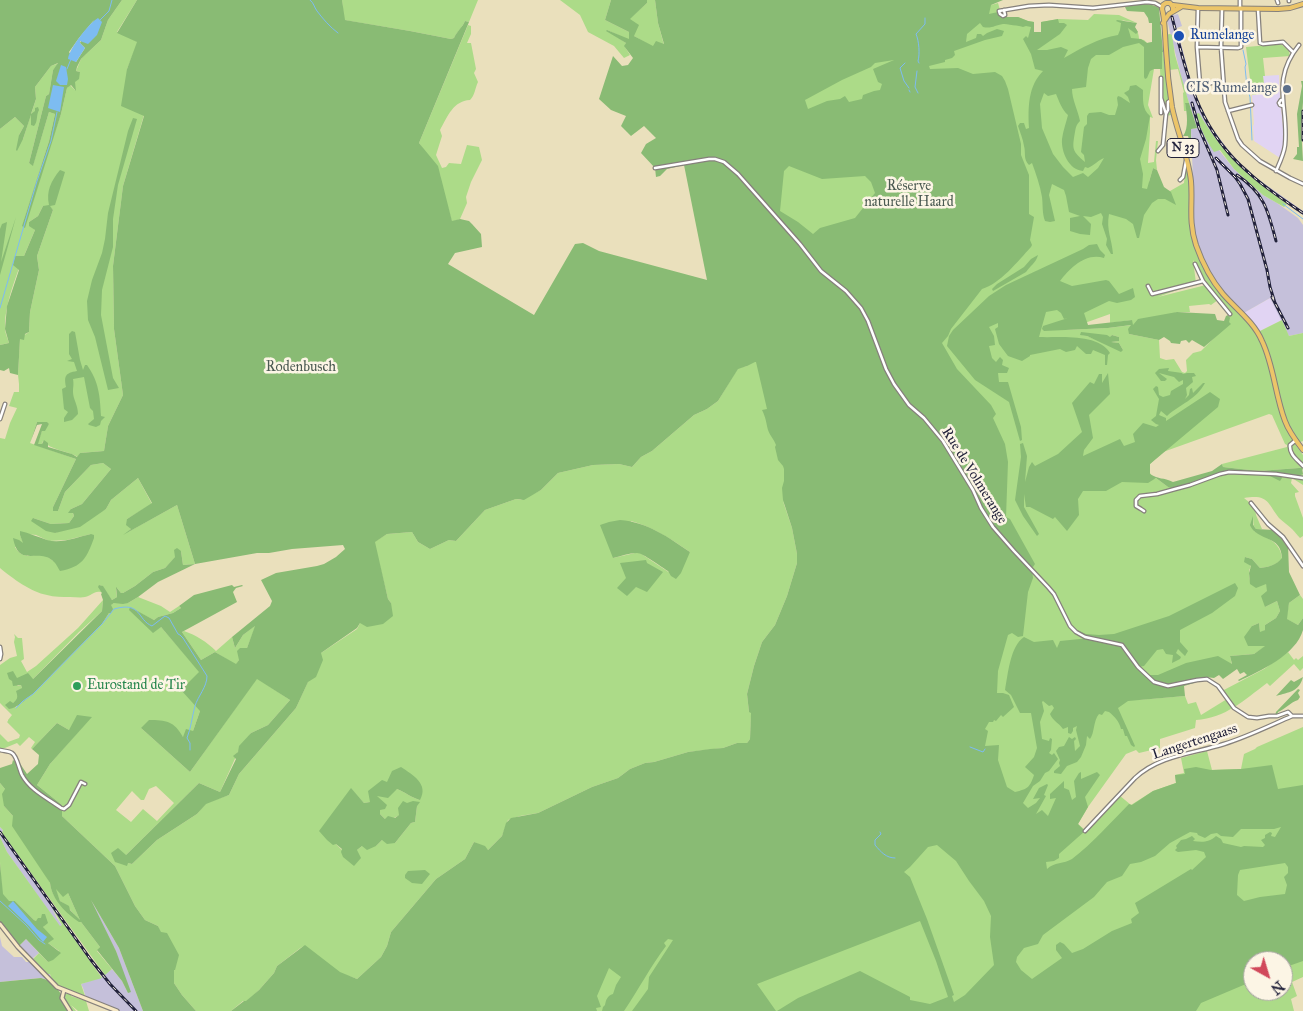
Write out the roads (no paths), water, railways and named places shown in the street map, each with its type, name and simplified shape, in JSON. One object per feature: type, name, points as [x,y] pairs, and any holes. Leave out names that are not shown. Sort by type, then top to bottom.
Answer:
[{"type":"main road","points":[[1169,2],[1162,10],[1171,13]]},
{"type":"main road","points":[[1169,2],[1181,7],[1222,9],[1285,9],[1303,6]]},
{"type":"main road","points":[[1169,2],[1171,13]]},
{"type":"main road","points":[[1163,24],[1171,13],[1181,7]]},
{"type":"main road","name":"N 33","points":[[1162,10],[1171,100],[1191,181],[1190,220],[1196,245],[1207,270],[1217,286],[1254,328],[1262,340],[1282,412],[1289,429],[1303,450]]},
{"type":"main road","points":[[0,924],[14,942],[57,987],[117,1011]]},
{"type":"main road","points":[[64,990],[62,998],[70,1011]]},
{"type":"street","points":[[1197,48],[1241,47],[1240,0]]},
{"type":"street","points":[[1004,10],[1005,15],[1001,16],[999,11],[1004,10],[1029,6],[1049,5],[1093,8],[1155,1],[1162,10]]},
{"type":"street","points":[[1198,8],[1197,48],[1200,84],[1223,82]]},
{"type":"street","points":[[1222,9],[1220,48],[1225,102],[1238,139],[1260,161],[1303,184]]},
{"type":"street","points":[[1258,9],[1259,42],[1261,44],[1283,42],[1293,52]]},
{"type":"street","points":[[1276,170],[1285,146],[1283,76],[1293,52],[1299,45]]},
{"type":"street","points":[[1161,78],[1161,113]]},
{"type":"street","points":[[1161,98],[1166,114]]},
{"type":"street","points":[[1158,151],[1163,145],[1168,102],[1171,100]]},
{"type":"street","points":[[1228,111],[1252,105]]},
{"type":"street","name":"Rue de Volmerange","points":[[656,168],[709,159],[724,162],[738,174],[800,244],[821,271],[846,291],[866,314],[886,369],[894,384],[909,405],[924,418],[946,446],[973,490],[992,527],[1054,594],[1072,630],[1085,637],[1122,645],[1138,667],[1160,685],[1168,686],[1207,679],[1218,686],[1234,708],[1248,717],[1277,716],[1288,712],[1292,716]]},
{"type":"street","points":[[1180,180],[1183,177],[1187,160]]},
{"type":"street","points":[[1195,264],[1203,280],[1230,314]]},
{"type":"street","points":[[1200,274],[1207,270]]},
{"type":"street","points":[[1148,286],[1152,294],[1203,280]]},
{"type":"street","points":[[0,419],[5,404]]},
{"type":"street","points":[[1296,440],[1290,445],[1290,449],[1303,466]]},
{"type":"street","points":[[1144,510],[1136,506],[1136,500],[1140,496],[1157,494],[1190,485],[1220,474],[1237,472],[1276,474],[1303,478]]},
{"type":"street","points":[[1251,503],[1265,521],[1283,537],[1303,566]]},
{"type":"street","points":[[0,647],[0,659]]},
{"type":"street","name":"Langertengaass","points":[[1085,831],[1135,778],[1154,764],[1225,744],[1292,716],[1303,716]]},
{"type":"street","points":[[0,750],[12,753],[19,770],[32,788],[61,808],[64,809],[70,805],[82,781],[85,784]]},
{"type":"water","points":[[98,18],[102,22],[97,35],[88,44],[80,41],[85,48],[76,62],[68,59],[80,37]]},
{"type":"water","points":[[61,65],[66,67],[67,85],[60,85],[56,81]]},
{"type":"water","points":[[53,85],[64,87],[60,112],[48,108]]},
{"type":"water","points":[[13,901],[37,929],[47,937],[43,942],[8,906]]},
{"type":"waterway","points":[[100,20],[109,11],[112,0]]},
{"type":"waterway","points":[[310,0],[329,26],[338,33]]},
{"type":"waterway","points":[[919,63],[919,48],[916,34],[925,24],[925,18]]},
{"type":"waterway","points":[[1243,50],[1250,97],[1252,140]]},
{"type":"waterway","points":[[67,69],[71,59]]},
{"type":"waterway","points":[[905,63],[900,68],[904,81],[909,88]]},
{"type":"waterway","points":[[917,71],[915,87],[918,93]]},
{"type":"waterway","points":[[0,308],[37,181],[51,141],[57,112]]},
{"type":"waterway","points":[[1283,204],[1303,219]]},
{"type":"waterway","points":[[16,708],[33,694],[102,624],[114,609],[130,607],[152,626],[165,616],[169,618],[207,676],[206,684],[195,706],[187,738],[190,743],[190,750]]},
{"type":"waterway","points":[[970,747],[983,752],[985,749]]},
{"type":"waterway","points":[[880,832],[881,834],[875,840],[875,845],[886,856],[895,858]]},
{"type":"waterway","points":[[0,901],[45,944]]},
{"type":"railway","points":[[1172,17],[1197,101],[1217,138],[1254,178],[1303,213]]},
{"type":"railway","points":[[1192,103],[1199,128],[1217,170],[1228,215]]},
{"type":"railway","points":[[1303,111],[1303,140]]},
{"type":"railway","points":[[1216,158],[1235,177],[1248,199],[1275,303]]},
{"type":"railway","points":[[1237,175],[1253,189],[1264,203],[1276,241]]},
{"type":"railway","points":[[1272,297],[1288,328]]},
{"type":"railway","points":[[0,832],[91,960],[110,984],[136,1011]]},
{"type":"place","name":"Rumelange","points":[[1179,36]]},
{"type":"place","name":"CIS Rumelange","points":[[1287,89]]},
{"type":"place","name":"Eurostand de Tir","points":[[77,686]]},
{"type":"park label","name":"Réserve naturelle Haard","points":[[909,196]]},
{"type":"park label","name":"Rodenbusch","points":[[301,368]]}]
